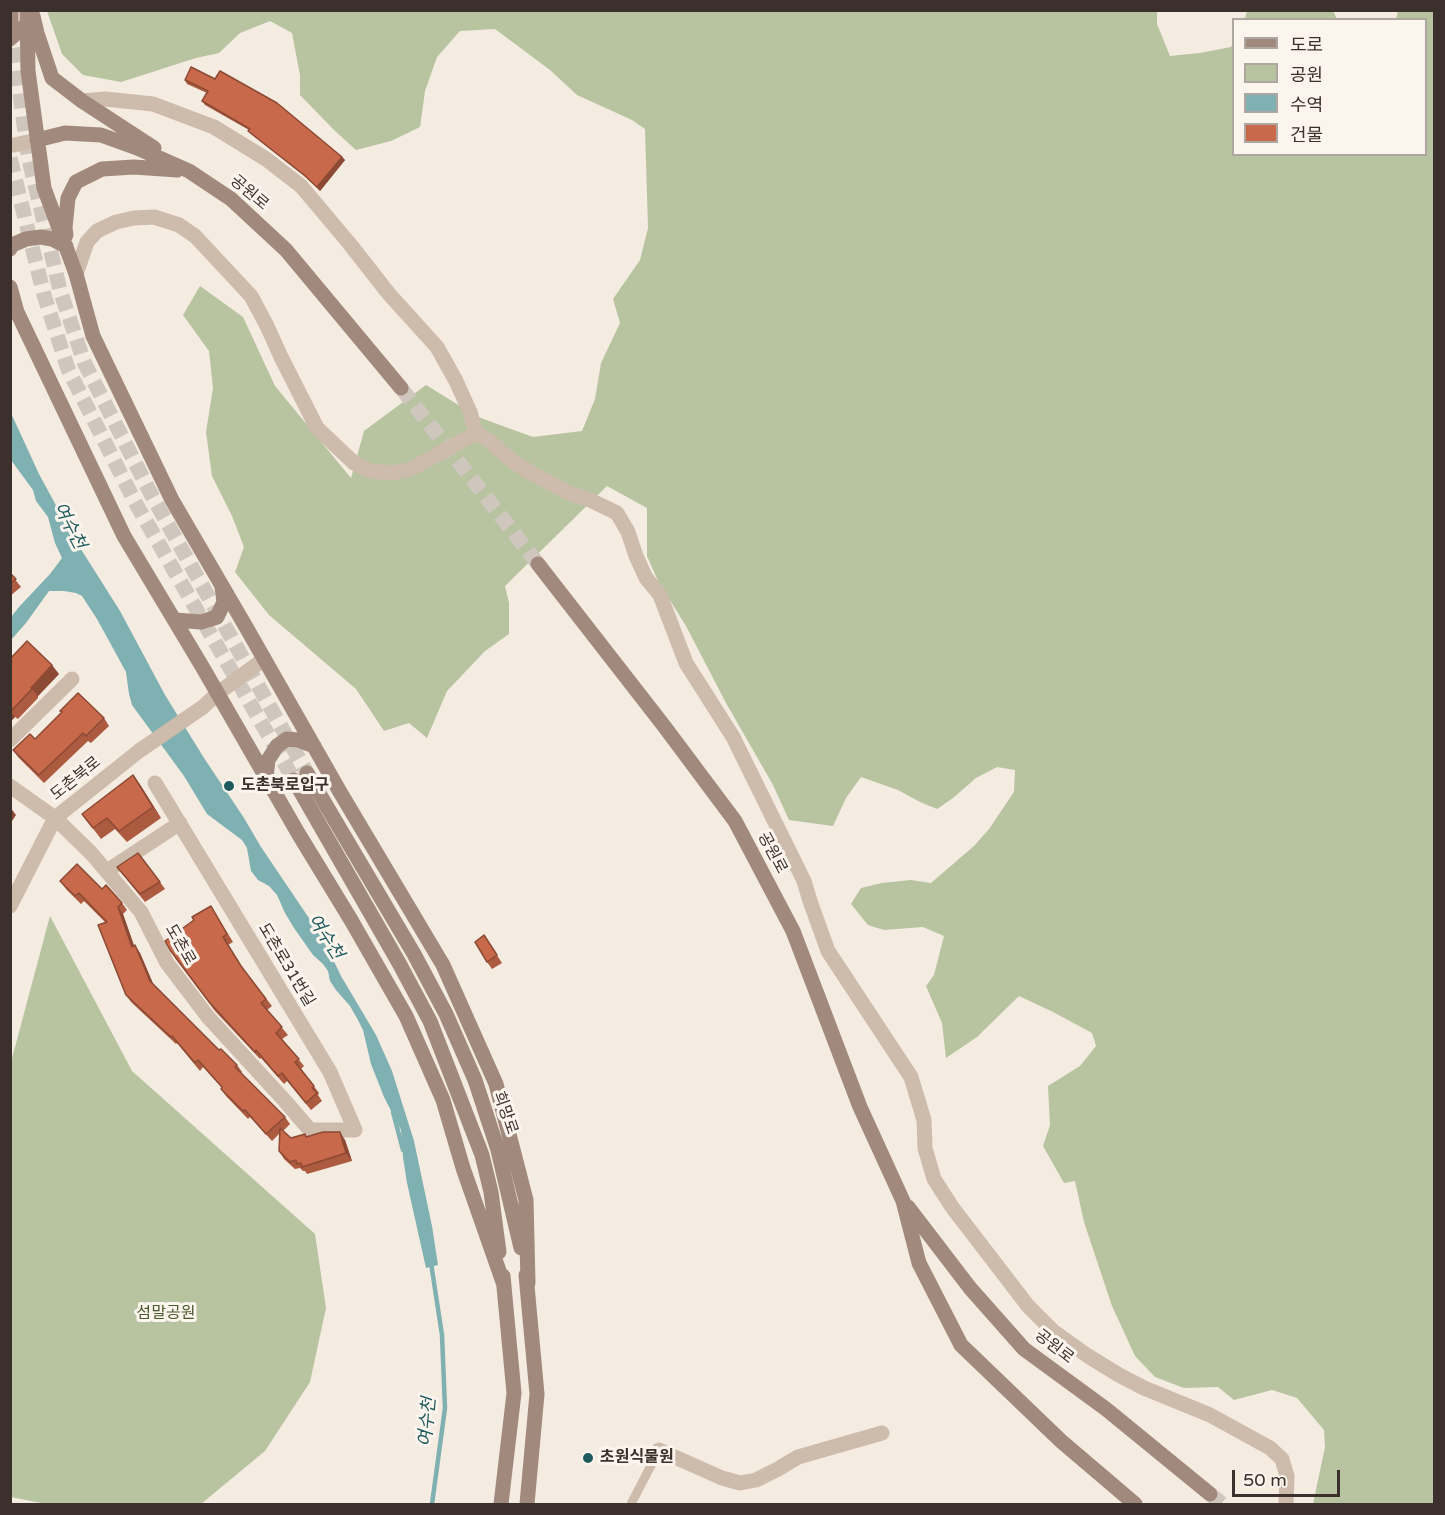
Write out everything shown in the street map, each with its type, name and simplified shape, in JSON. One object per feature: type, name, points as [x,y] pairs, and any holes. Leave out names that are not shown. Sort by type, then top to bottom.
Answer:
[{"type":"main road","points":[[11,10],[11,25]]},
{"type":"main road","points":[[10,39],[29,15]]},
{"type":"main road","points":[[29,15],[52,78],[82,101],[189,171]]},
{"type":"main road","points":[[29,15],[28,71],[44,188],[76,274]]},
{"type":"main road","name":"공원로","points":[[37,140],[65,133],[101,135],[189,171],[231,199],[286,250],[400,388]]},
{"type":"main road","points":[[189,171],[134,167],[102,169],[76,182],[68,198],[65,228],[93,336],[172,500],[443,965],[496,1084],[526,1200],[528,1283]]},
{"type":"main road","points":[[10,249],[12,245],[26,239],[41,237],[52,239],[66,246]]},
{"type":"main road","points":[[10,287],[17,312],[124,536],[406,1017],[443,1100],[462,1168],[504,1285]]},
{"type":"main road","name":"공원로","points":[[538,564],[735,821],[793,931],[860,1107],[903,1201],[919,1263],[961,1345],[1061,1441],[1135,1504]]},
{"type":"main road","points":[[175,620],[201,622],[217,617],[224,602],[222,585]]},
{"type":"main road","points":[[266,778],[268,760],[277,746],[287,739],[314,746]]},
{"type":"main road","name":"희망로","points":[[501,1504],[514,1393],[504,1285],[491,1192],[482,1155],[430,1021],[300,777],[414,954],[446,1014],[475,1080],[498,1150],[528,1283],[537,1394],[527,1504]]},
{"type":"main road","name":"공원로","points":[[903,1201],[970,1288],[1024,1349],[1106,1409],[1210,1494]]},
{"type":"street","points":[[82,101],[105,99],[153,104],[214,126],[266,159],[301,186],[389,294],[437,347],[456,381],[470,412],[476,433],[533,474],[571,494],[617,513],[628,532],[646,578],[660,595],[686,663],[733,737],[804,881],[828,951],[911,1077],[924,1120],[926,1148],[934,1179],[952,1207],[1028,1306],[1053,1331],[1119,1375],[1144,1388],[1210,1414],[1270,1448],[1282,1459],[1287,1476],[1286,1504]]},
{"type":"street","name":"공원로","points":[[12,145],[37,140]]},
{"type":"street","points":[[76,274],[87,242],[97,231],[116,222],[134,218],[154,217],[179,225],[195,236],[251,297],[317,428],[354,463],[370,471],[392,474],[411,469],[476,433]]},
{"type":"street","points":[[217,694],[264,659]]},
{"type":"street","points":[[10,740],[72,679]]},
{"type":"street","name":"도촌북로","points":[[10,906],[55,818],[139,751],[203,707],[217,694]]},
{"type":"street","name":"도촌로31번길","points":[[155,783],[330,1072],[355,1131],[310,1130]]},
{"type":"street","name":"도촌로","points":[[10,786],[55,818],[107,871],[141,912],[167,963],[207,1017],[310,1130]]},
{"type":"street","points":[[107,871],[180,823]]},
{"type":"street","points":[[658,1450],[722,1478],[740,1483],[756,1480],[798,1457],[882,1432]]},
{"type":"lane","points":[[631,1504],[658,1450]]},
{"type":"green space","points":[[1247,10],[1333,11],[1336,18],[1245,18]]},
{"type":"green space","points":[[47,11],[1157,11],[1157,24],[1170,56],[1200,53],[1232,45],[1232,156],[1427,156],[1427,18],[1396,18],[1398,11],[1434,11],[1434,1504],[1313,1504],[1325,1447],[1324,1430],[1297,1398],[1272,1390],[1234,1400],[1218,1387],[1184,1388],[1155,1377],[1135,1356],[1112,1306],[1084,1222],[1075,1181],[1064,1183],[1043,1146],[1050,1125],[1048,1086],[1080,1066],[1096,1046],[1092,1033],[1019,996],[977,1037],[946,1058],[942,1023],[926,986],[934,975],[944,936],[923,927],[884,930],[868,925],[851,904],[861,888],[911,880],[931,883],[974,846],[989,829],[1014,792],[1015,770],[997,767],[976,778],[937,809],[898,790],[861,777],[846,798],[833,826],[789,820],[773,785],[726,703],[686,626],[658,581],[647,556],[647,508],[607,486],[505,586],[509,603],[509,634],[485,651],[447,691],[427,738],[409,723],[384,731],[356,689],[269,615],[235,572],[244,547],[212,476],[206,432],[213,388],[209,351],[183,315],[200,286],[243,317],[275,386],[351,478],[364,431],[426,385],[478,417],[533,437],[582,431],[595,399],[601,363],[620,323],[613,299],[640,260],[648,228],[645,129],[632,120],[577,95],[550,70],[495,29],[460,31],[437,57],[425,91],[420,127],[391,141],[356,150],[300,95],[300,75],[292,33],[270,21],[240,33],[219,53],[121,82],[83,75],[62,54]]},
{"type":"green space","name":"섬말공원","points":[[50,916],[132,1071],[315,1234],[326,1308],[310,1382],[265,1451],[201,1504],[46,1504],[11,1497],[11,1062]]},
{"type":"water","points":[[10,411],[39,474],[72,535],[120,611],[165,695],[261,847],[315,927],[376,1035],[392,1071],[414,1141],[438,1265],[426,1268],[407,1183],[401,1130],[384,1097],[371,1064],[363,1030],[358,1020],[330,981],[328,971],[313,955],[294,928],[277,895],[269,886],[258,880],[251,871],[247,848],[242,840],[207,814],[184,776],[132,705],[126,672],[82,596],[64,591],[49,591],[11,640],[11,617],[62,558],[48,517],[36,501],[33,490],[11,460]]},
{"type":"building","points":[[191,67],[215,79],[220,71],[277,103],[342,157],[317,187],[248,131],[250,129],[202,101],[208,91],[185,80]]},
{"type":"building","points":[[10,573],[16,579],[10,584]]},
{"type":"building","points":[[27,641],[52,665],[12,710],[10,709],[10,664],[12,662],[10,659]]},
{"type":"building","points":[[78,693],[104,718],[86,736],[83,733],[39,775],[13,750],[30,734],[35,739]]},
{"type":"building","points":[[133,775],[153,807],[119,831],[107,818],[93,828],[82,814]]},
{"type":"building","points":[[138,853],[160,882],[140,894],[117,867]]},
{"type":"building","points":[[77,864],[102,889],[106,885],[122,903],[118,907],[132,947],[135,945],[150,981],[237,1065],[235,1067],[285,1117],[266,1134],[245,1110],[243,1111],[221,1089],[222,1087],[198,1060],[195,1063],[172,1036],[126,995],[98,925],[107,922],[79,893],[75,896],[60,881]]},
{"type":"building","points":[[211,906],[227,934],[223,937],[266,999],[261,1003],[282,1027],[276,1033],[299,1059],[295,1062],[314,1086],[312,1088],[317,1093],[306,1103],[282,1073],[278,1076],[210,1003],[165,941],[194,920],[192,917]]},
{"type":"building","points":[[484,935],[497,955],[487,962],[475,942]]},
{"type":"building","points":[[280,1128],[291,1138],[305,1134],[306,1137],[323,1132],[340,1132],[346,1153],[302,1167],[301,1163],[297,1164],[296,1160],[290,1162],[279,1151]]},
{"type":"waterway","name":"여수천","points":[[393,1112],[403,1150]]},
{"type":"waterway","name":"여수천","points":[[431,1263],[442,1335],[445,1408],[432,1504]]},
{"type":"tunnel","points":[[11,25],[28,155],[60,290],[84,362],[151,494],[307,773]]},
{"type":"tunnel","points":[[10,158],[44,295],[68,369],[135,502],[294,780]]},
{"type":"tunnel","points":[[401,388],[538,564]]},
{"type":"tunnel","points":[[1210,1494],[1222,1504]]},
{"type":"place","name":"도촌북로입구","points":[[229,786]]},
{"type":"place","name":"초원식물원","points":[[588,1458]]}]
